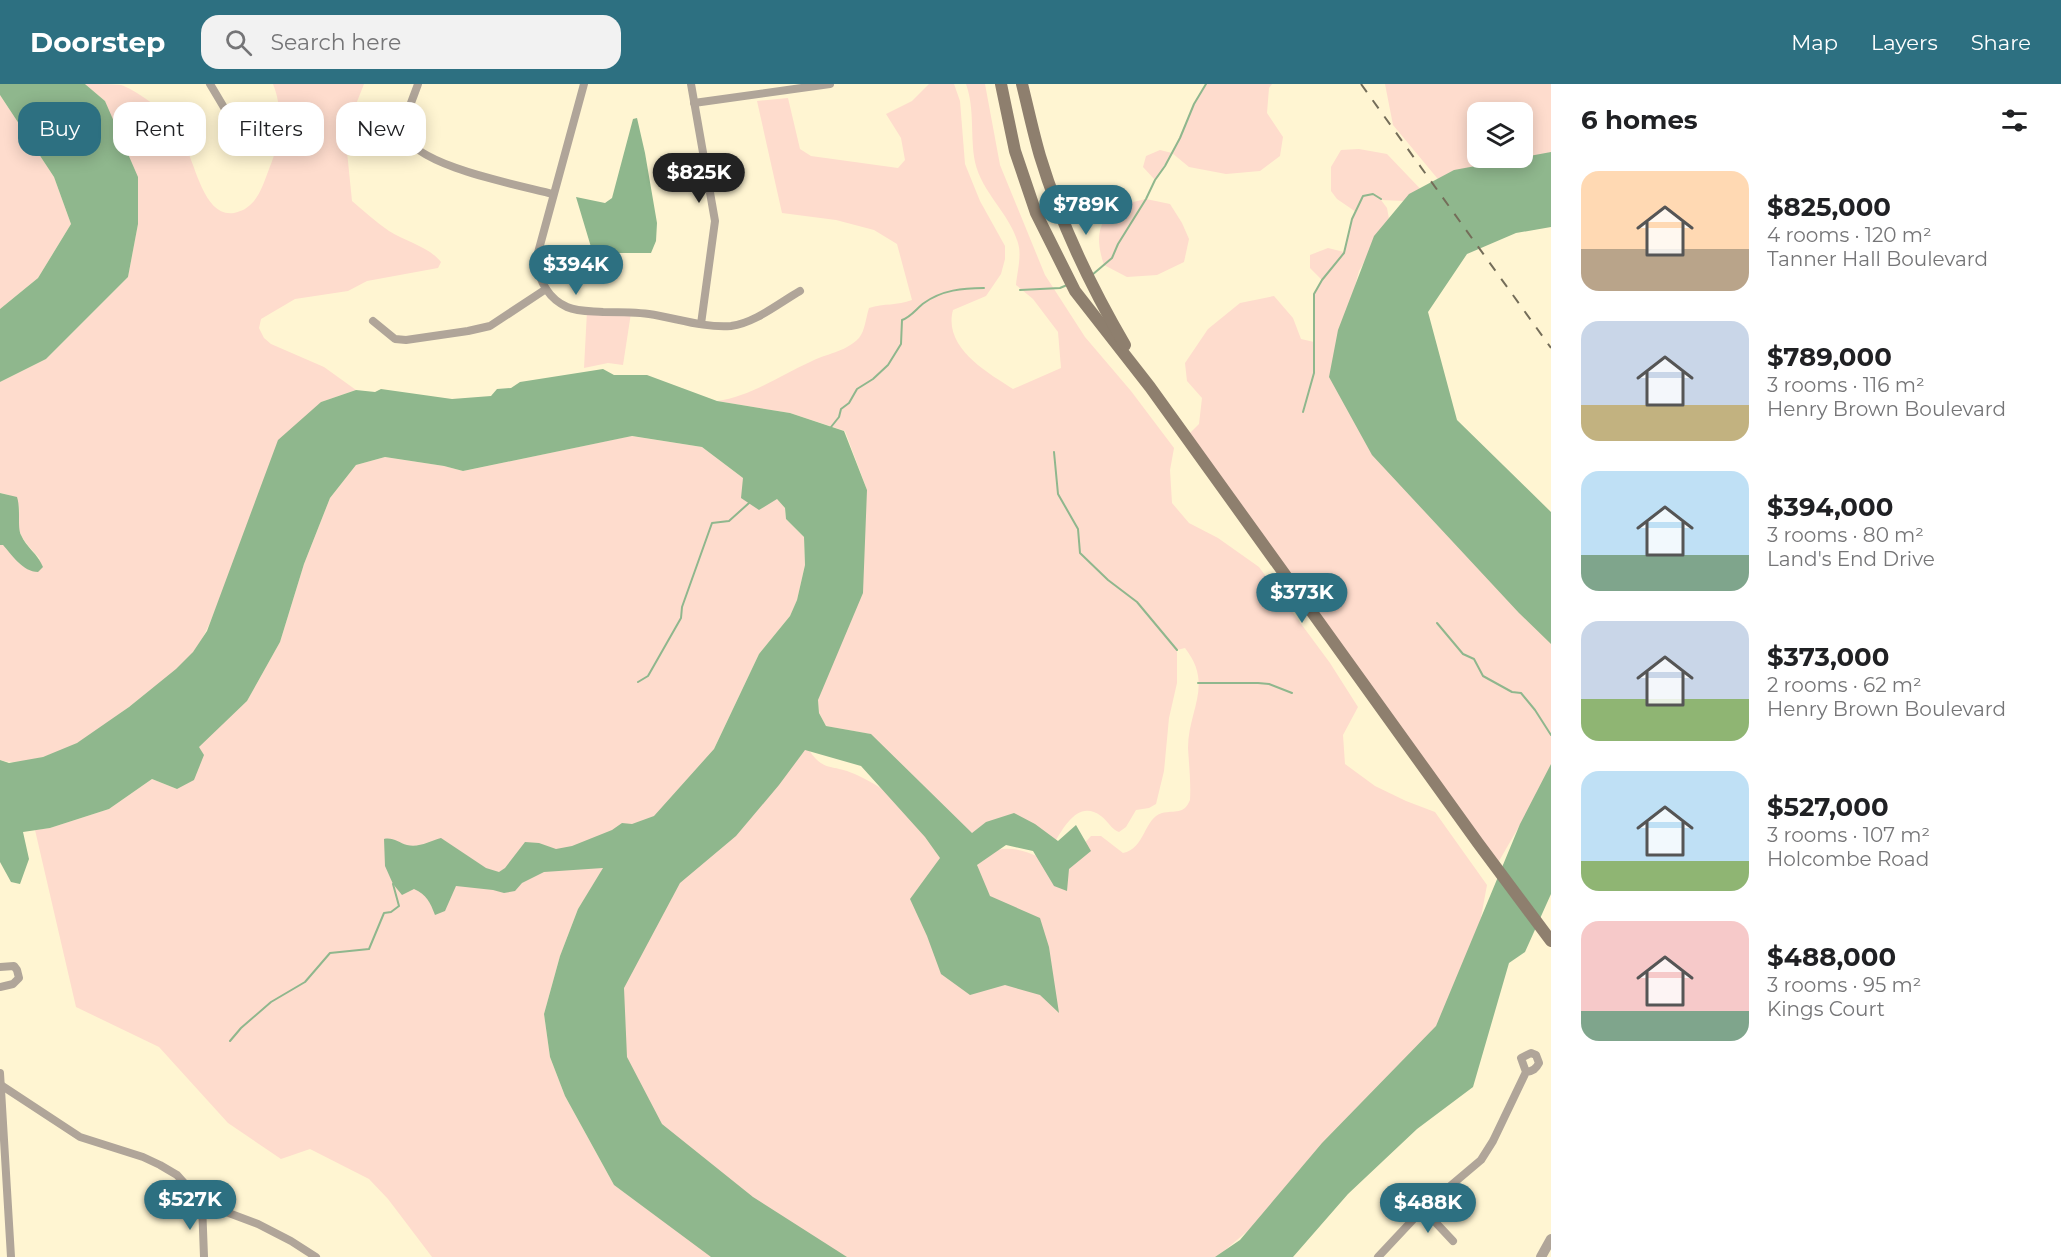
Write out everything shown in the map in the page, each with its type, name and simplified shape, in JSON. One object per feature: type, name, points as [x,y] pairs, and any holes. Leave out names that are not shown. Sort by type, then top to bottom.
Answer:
[{"type":"main road","points":[[1001,84],[1015,151],[1036,213],[1075,291],[1150,387],[1549,938]]},
{"type":"main road","points":[[1022,84],[1040,156],[1065,228],[1098,299],[1150,387]]},
{"type":"street","points":[[210,84],[221,102]]},
{"type":"street","points":[[418,84],[406,118],[406,134],[413,146],[426,156],[452,167],[554,194]]},
{"type":"street","points":[[584,84],[536,260],[538,273],[553,298],[567,307],[580,311],[648,314],[701,324],[731,326],[746,322],[800,291]]},
{"type":"street","points":[[691,84],[715,221],[701,324]]},
{"type":"street","points":[[694,103],[830,84]]},
{"type":"street","points":[[373,321],[395,339],[406,340],[468,331],[490,326],[546,289]]},
{"type":"street","points":[[0,967],[14,966],[19,978],[13,984],[0,987]]},
{"type":"street","points":[[1378,1257],[1423,1209],[1480,1160],[1493,1141],[1526,1072]]},
{"type":"street","points":[[0,1073],[11,1257]]},
{"type":"street","points":[[1,1085],[80,1137],[143,1157],[160,1165],[177,1175],[202,1203],[258,1224],[316,1257]]},
{"type":"street","points":[[202,1203],[204,1257]]},
{"type":"street","points":[[1423,1209],[1453,1241]]},
{"type":"street","points":[[1541,1257],[1551,1239]]},
{"type":"shaded area","points":[[0,84],[85,84],[105,101],[113,119],[113,156],[129,156],[138,177],[138,224],[128,277],[46,359],[0,382],[0,309],[38,278],[71,224],[54,177],[40,156],[101,156],[101,102],[18,102],[18,122],[0,95]]},
{"type":"shaded area","points":[[85,84],[121,85],[150,102],[113,102],[113,131],[105,101]]},
{"type":"shaded area","points":[[273,84],[364,84],[357,102],[336,102],[336,156],[347,156],[352,201],[389,231],[423,248],[441,262],[438,268],[367,281],[348,291],[295,299],[261,319],[259,328],[264,338],[271,344],[324,367],[356,390],[321,402],[220,598],[205,632],[194,651],[184,662],[124,711],[79,742],[40,758],[8,762],[0,760],[0,545],[2,544],[21,565],[40,559],[21,535],[18,504],[15,499],[0,493],[0,382],[46,359],[128,277],[138,224],[120,156],[190,156],[203,190],[216,208],[224,212],[242,211],[257,197],[274,156],[324,156],[324,102],[278,102]]},
{"type":"shaded area","points":[[929,84],[954,84],[960,101],[965,164],[980,201],[1005,246],[1005,259],[1001,274],[986,296],[953,310],[954,336],[960,347],[991,375],[1013,389],[1061,368],[1058,332],[1033,299],[1016,285],[1018,243],[1009,222],[984,184],[975,162],[969,93],[966,84],[985,84],[1000,165],[1045,275],[1085,337],[1131,391],[1174,448],[1170,470],[1172,503],[1189,523],[1218,538],[1259,567],[1330,663],[1358,707],[1343,735],[1345,764],[1375,786],[1435,812],[1487,885],[1479,928],[1449,1023],[1324,1142],[1251,1228],[1217,1257],[808,1257],[632,1108],[606,948],[805,744],[822,764],[857,775],[905,805],[975,869],[993,851],[1004,849],[1027,852],[1062,868],[1091,836],[1101,836],[1123,853],[1136,846],[1156,816],[1182,810],[1190,800],[1189,734],[1199,686],[1198,674],[1185,648],[1177,650],[1177,683],[1169,718],[1164,771],[1156,804],[1149,808],[1136,810],[1126,827],[1119,832],[1101,816],[1086,811],[1079,813],[1068,822],[1055,842],[969,841],[870,734],[826,726],[819,713],[818,700],[867,490],[845,431],[790,413],[717,401],[753,391],[816,359],[847,347],[861,335],[869,308],[912,300],[897,244],[874,230],[836,220],[782,213],[757,101],[788,98],[800,149],[811,156],[898,168],[905,160],[901,138],[886,114],[912,101]]},
{"type":"shaded area","points":[[1206,84],[1272,84],[1269,88],[1267,113],[1283,137],[1280,156],[1260,171],[1226,174],[1189,167],[1172,153],[1194,104]]},
{"type":"shaded area","points":[[1385,84],[1551,84],[1551,165],[1447,190],[1393,125]]},
{"type":"shaded area","points":[[0,95],[18,122],[18,156],[40,156],[54,177],[71,224],[38,278],[0,309]]},
{"type":"shaded area","points":[[637,118],[657,223],[656,241],[651,253],[595,253],[591,247],[576,197],[605,203],[612,198],[633,119]]},
{"type":"shaded area","points":[[1359,149],[1387,154],[1430,199],[1381,200],[1387,208],[1389,219],[1359,271],[1349,309],[1413,498],[1551,642],[1551,787],[1521,823],[1495,868],[1182,441],[1199,424],[1202,398],[1187,381],[1185,363],[1208,329],[1240,303],[1274,296],[1293,318],[1301,339],[1314,342],[1314,294],[1322,280],[1310,268],[1310,255],[1328,248],[1344,252],[1352,219],[1356,212],[1337,199],[1331,191],[1331,167],[1341,150]]},
{"type":"shaded area","points":[[1160,150],[1172,153],[1155,180],[1143,167],[1146,156]]},
{"type":"shaded area","points":[[1551,152],[1551,227],[1516,233],[1467,254],[1428,312],[1457,420],[1551,512],[1551,644],[1519,613],[1372,455],[1329,377],[1338,330],[1374,236],[1409,194],[1454,170],[1467,168],[1533,168],[1533,155]]},
{"type":"shaded area","points":[[1146,199],[1170,204],[1182,223],[1189,239],[1184,262],[1157,275],[1127,277],[1104,265],[1099,239],[1101,228],[1111,213],[1132,202]]},
{"type":"shaded area","points":[[587,311],[631,313],[623,365],[608,363],[584,368]]},
{"type":"shaded area","points":[[603,369],[614,375],[647,375],[717,401],[790,413],[844,431],[867,490],[863,593],[818,700],[819,713],[826,726],[871,734],[972,833],[986,822],[1014,813],[1035,824],[1058,841],[1076,825],[1091,851],[1069,869],[1067,891],[1054,886],[1033,851],[1006,845],[977,865],[990,896],[1040,918],[1049,947],[1059,1013],[1040,995],[1005,985],[970,995],[941,974],[910,899],[940,858],[925,837],[861,766],[805,750],[736,836],[680,883],[624,988],[627,1057],[662,1124],[753,1197],[847,1257],[711,1257],[614,1185],[565,1096],[550,1057],[544,1014],[560,956],[578,909],[603,868],[544,872],[522,883],[515,891],[504,893],[456,886],[445,911],[435,915],[428,899],[418,891],[414,889],[402,895],[393,884],[385,866],[384,839],[393,839],[411,846],[441,838],[486,868],[499,872],[505,868],[525,842],[539,843],[556,849],[572,846],[612,830],[622,823],[632,824],[654,816],[714,749],[759,654],[790,616],[797,600],[805,565],[804,537],[786,519],[785,508],[777,499],[759,510],[741,498],[743,478],[702,447],[632,436],[463,471],[385,457],[356,465],[330,498],[304,564],[280,642],[247,701],[199,747],[204,755],[194,780],[177,789],[152,779],[109,809],[50,828],[23,832],[29,859],[20,884],[11,882],[0,862],[0,760],[9,763],[43,757],[77,743],[129,707],[176,669],[193,652],[207,631],[278,440],[321,402],[356,390],[375,392],[381,389],[452,399],[491,396],[497,389],[511,388],[520,382]]},
{"type":"shaded area","points":[[631,436],[702,447],[743,478],[777,499],[785,508],[786,519],[804,537],[805,565],[797,600],[790,616],[759,654],[714,749],[681,794],[604,868],[578,909],[560,956],[544,1014],[550,1057],[565,1096],[614,1185],[713,1257],[432,1257],[388,1199],[369,1179],[310,1149],[281,1159],[228,1123],[159,1047],[76,1007],[35,830],[50,828],[109,809],[152,779],[177,789],[198,747],[247,701],[280,642],[304,564],[330,498],[356,465],[385,457],[463,471]]},
{"type":"shaded area","points":[[0,493],[17,497],[20,532],[43,567],[38,572],[27,569],[3,545],[0,545]]},
{"type":"shaded area","points":[[1551,764],[1551,894],[1525,952],[1509,963],[1473,1087],[1417,1129],[1348,1194],[1293,1257],[1215,1257],[1240,1240],[1322,1143],[1436,1026],[1520,824]]},
{"type":"waterway","points":[[1092,275],[1112,258],[1165,166],[1206,84]]},
{"type":"waterway","points":[[1303,412],[1314,373],[1314,294],[1322,280],[1344,253],[1352,219],[1363,196],[1373,194],[1381,199]]},
{"type":"waterway","points":[[1020,290],[1060,288],[1067,285]]},
{"type":"waterway","points":[[831,427],[839,417],[841,409],[849,403],[857,389],[873,379],[888,365],[901,344],[902,320],[938,295],[961,289],[984,288]]},
{"type":"waterway","points":[[1054,452],[1058,494],[1078,529],[1080,553],[1108,580],[1137,602],[1177,650]]},
{"type":"waterway","points":[[638,682],[648,676],[681,618],[682,607],[712,523],[729,521],[749,503]]},
{"type":"waterway","points":[[1437,623],[1463,654],[1474,659],[1483,676],[1512,692],[1521,693],[1551,735]]},
{"type":"waterway","points":[[1198,683],[1269,684],[1292,693]]},
{"type":"waterway","points":[[230,1041],[241,1028],[271,1002],[305,982],[330,953],[369,949],[384,913],[391,912],[399,906],[393,884]]},
{"type":"railway","points":[[1361,84],[1551,348]]}]
